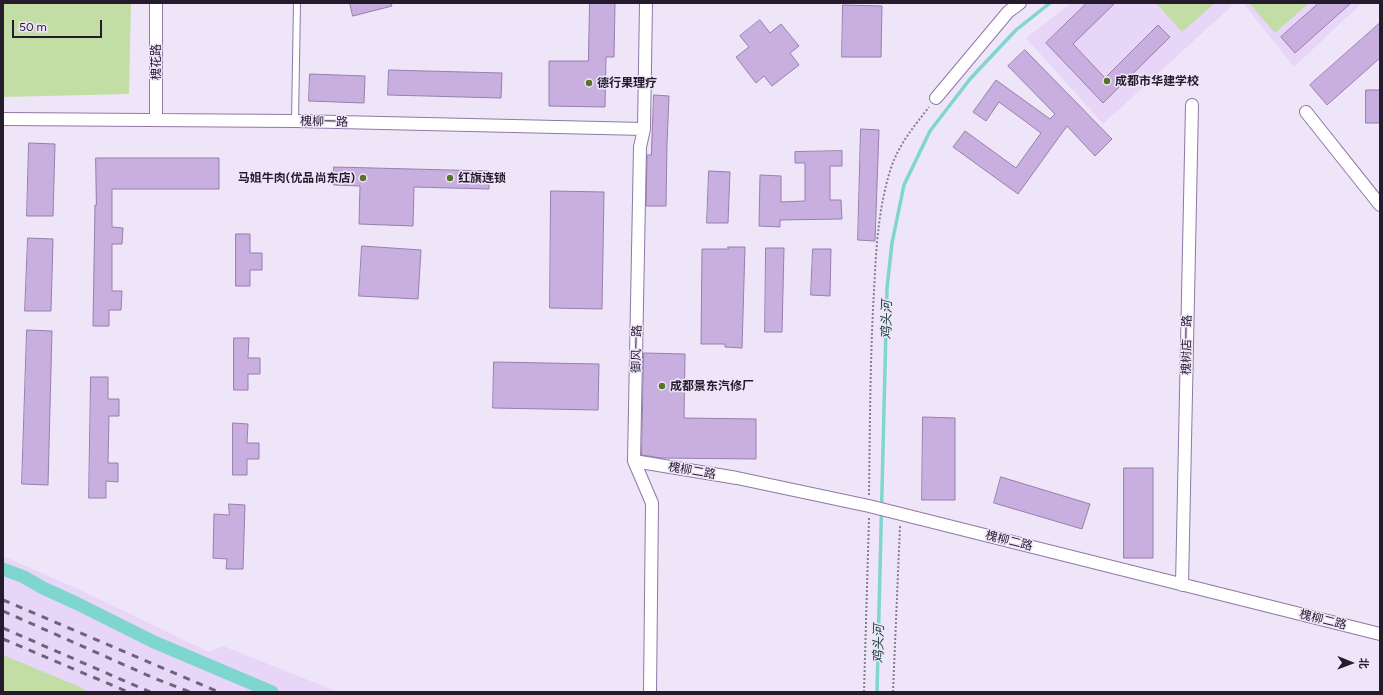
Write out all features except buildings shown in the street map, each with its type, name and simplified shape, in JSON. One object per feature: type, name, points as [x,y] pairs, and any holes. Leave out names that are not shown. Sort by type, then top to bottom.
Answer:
[{"type":"street","name":"槐花路","points":[[156,3],[156,120]]},
{"type":"street","name":"御风一路","points":[[646,3],[644,129],[640,147],[634,461],[652,503],[650,692]]},
{"type":"street","points":[[936,98],[1008,12],[1020,3]]},
{"type":"street","name":"槐树店一路","points":[[1182,585],[1192,105]]},
{"type":"street","points":[[1306,112],[1380,205]]},
{"type":"street","name":"槐柳一路","points":[[3,119],[295,121],[644,129]]},
{"type":"street","name":"槐柳二路","points":[[634,461],[737,478],[900,513],[1380,634]]},
{"type":"lane","points":[[295,121],[297,3]]},
{"type":"path","points":[[864,692],[872,324],[875,264],[881,210],[890,170],[902,141],[936,98]]},
{"type":"path","points":[[893,692],[900,513]]},
{"type":"shaded area","name":"成都市华建学校","points":[[1071,3],[1235,3],[1103,124],[1026,38]]},
{"type":"shaded area","points":[[1243,3],[1362,3],[1294,67]]},
{"type":"shaded area","points":[[3,556],[78,589],[209,652],[223,646],[338,692],[3,692]]},
{"type":"green space","points":[[3,3],[131,3],[129,94],[3,97]]},
{"type":"green space","points":[[1156,3],[1215,3],[1182,32]]},
{"type":"green space","points":[[1249,3],[1309,3],[1275,33]]},
{"type":"green space","points":[[3,655],[80,687],[87,692],[3,692]]},
{"type":"waterway","name":"鸡头河","points":[[877,692],[887,288],[892,243],[904,185],[930,131],[970,79],[1016,30],[1050,3]]},
{"type":"waterway","points":[[3,569],[24,577],[43,588],[154,642],[272,692]]},
{"type":"railway","points":[[3,600],[219,692]]},
{"type":"railway","points":[[3,611],[156,679],[190,692]]},
{"type":"railway","points":[[3,628],[150,692]]},
{"type":"railway","points":[[3,639],[128,692]]},
{"type":"place","name":"成都市华建学校","points":[[1107,81]]},
{"type":"place","name":"德行果理疗","points":[[589,83]]},
{"type":"place","name":"马姐牛肉(优品尚东店)","points":[[363,178]]},
{"type":"place","name":"红旗连锁","points":[[450,178]]},
{"type":"place","name":"成都景东汽修厂","points":[[662,386]]}]
